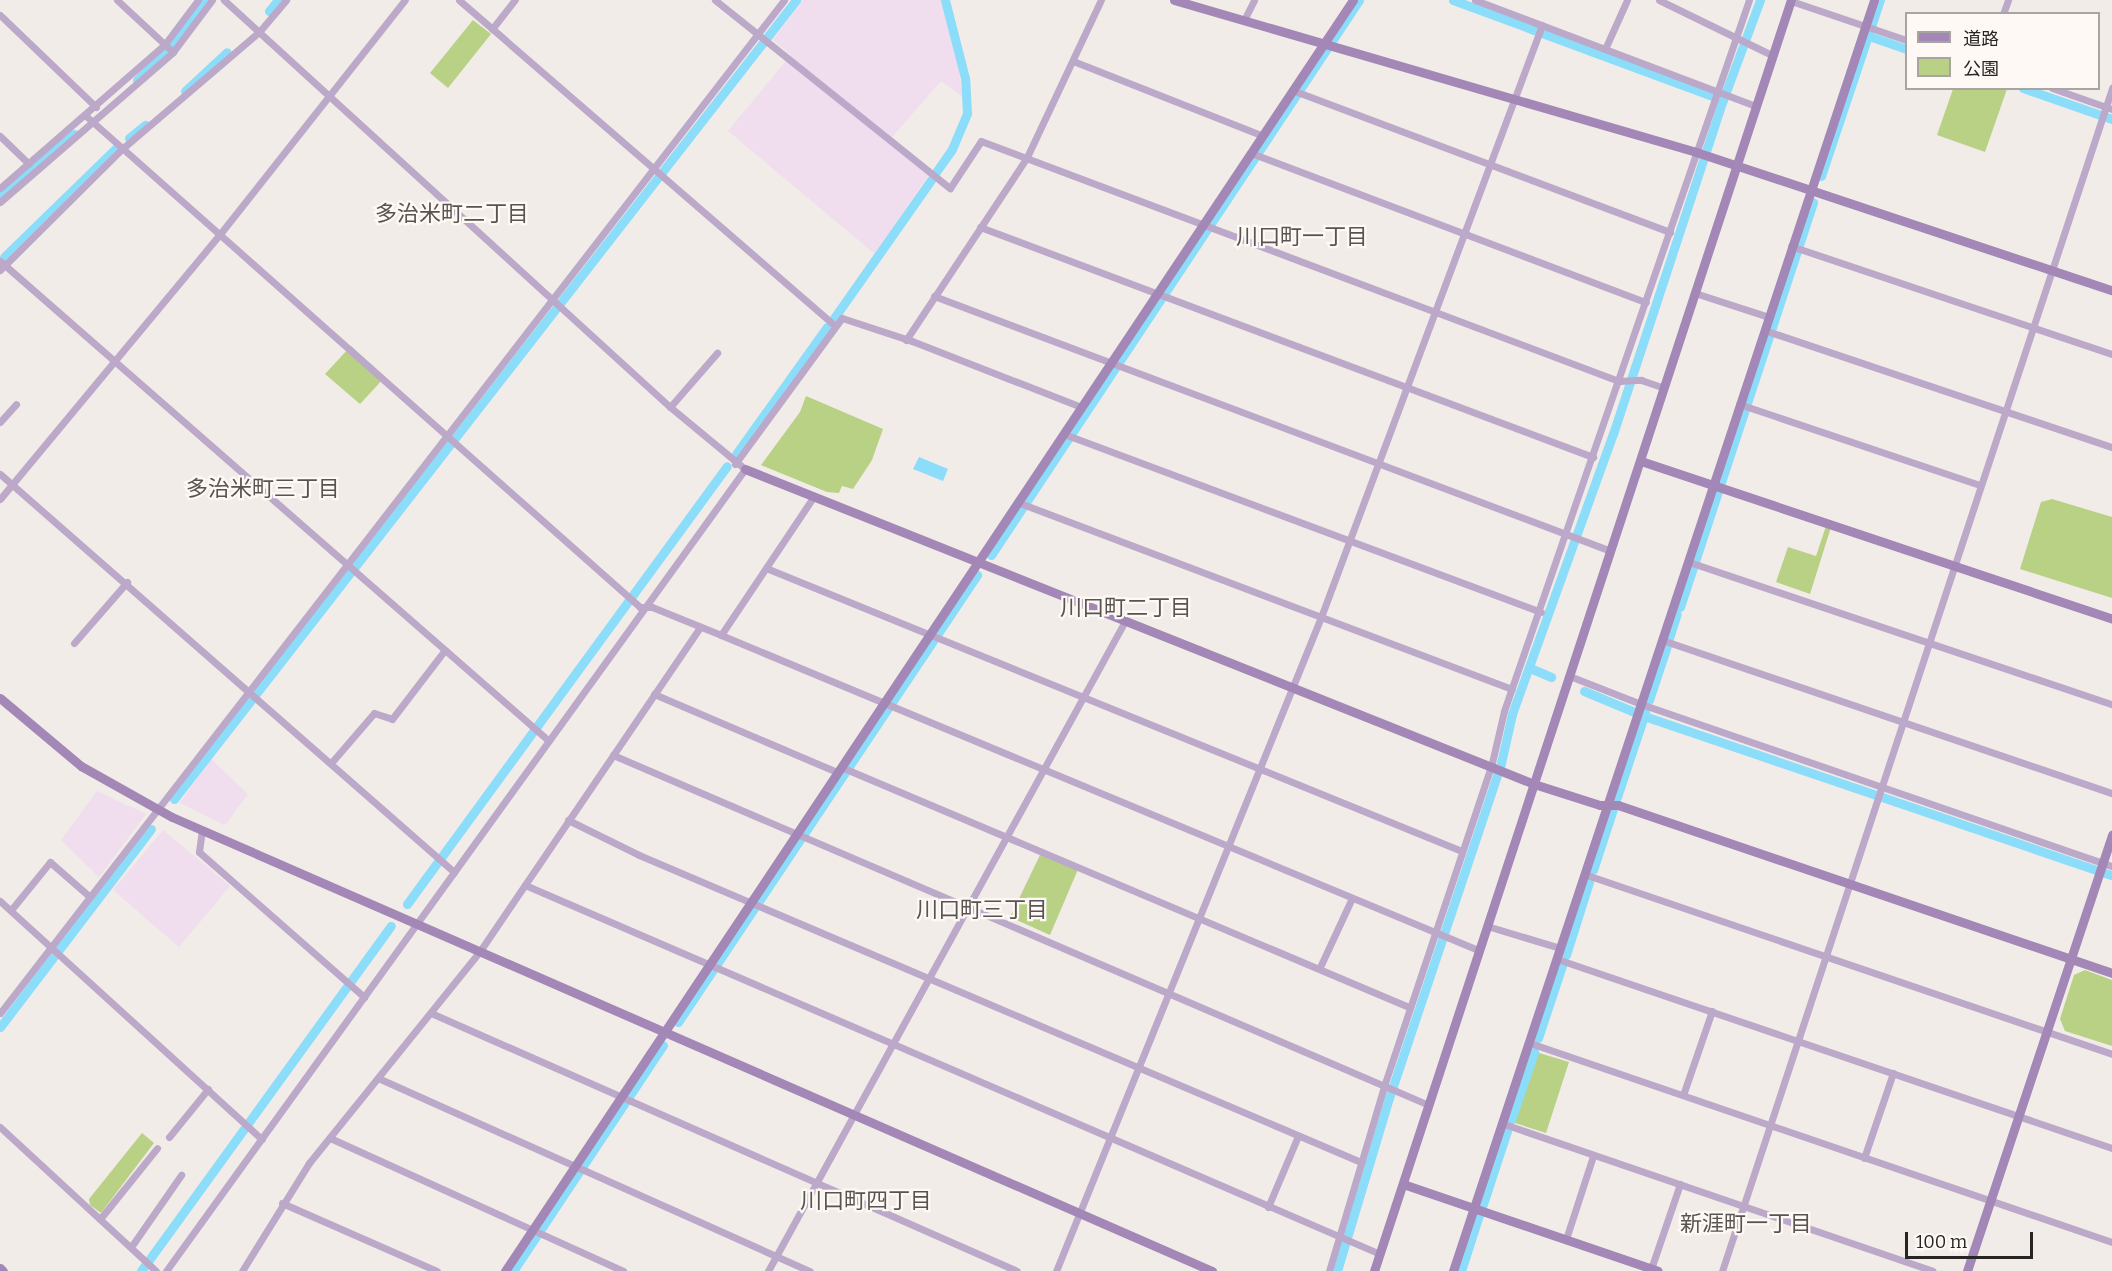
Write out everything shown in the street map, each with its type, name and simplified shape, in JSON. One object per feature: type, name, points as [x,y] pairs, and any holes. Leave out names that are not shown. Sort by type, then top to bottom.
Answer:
[{"type":"street","points":[[117,0],[169,48]]},
{"type":"street","points":[[0,188],[91,119],[96,107],[169,48],[198,0]]},
{"type":"street","points":[[0,201],[169,48],[212,0]]},
{"type":"street","points":[[224,0],[331,95],[670,407],[740,466],[1534,784],[1608,805],[1618,805],[2112,974]]},
{"type":"street","points":[[286,0],[259,32],[123,148],[2,265],[549,741]]},
{"type":"street","points":[[0,499],[220,234],[405,0]]},
{"type":"street","points":[[459,0],[835,326]]},
{"type":"street","points":[[492,29],[515,0]]},
{"type":"street","points":[[715,0],[950,188],[981,141],[1619,381],[1641,380],[1664,388]]},
{"type":"street","points":[[0,1013],[55,950],[90,897],[157,809],[253,694],[451,439],[761,38],[784,0]]},
{"type":"street","points":[[906,340],[1027,158],[1101,0]]},
{"type":"street","points":[[1174,0],[1736,164],[2112,290]]},
{"type":"street","points":[[1244,20],[1254,0]]},
{"type":"street","points":[[506,1271],[1353,0]]},
{"type":"street","points":[[1475,0],[1716,94],[1756,106]]},
{"type":"street","points":[[1605,49],[1627,0]]},
{"type":"street","points":[[1659,0],[1772,55]]},
{"type":"street","points":[[1329,1271],[1433,932],[1462,851],[1498,770],[1512,689],[1568,535],[1749,0]]},
{"type":"street","points":[[1374,1271],[1478,950],[1572,677],[1736,164],[1791,0],[1905,40]]},
{"type":"street","points":[[1454,1271],[1874,0]]},
{"type":"street","points":[[0,15],[96,107]]},
{"type":"street","points":[[1056,1271],[1112,1138],[1291,686],[1321,617],[1542,25]]},
{"type":"street","points":[[1073,62],[1263,136]]},
{"type":"street","points":[[1722,1271],[2051,269],[2109,108],[2112,88]]},
{"type":"street","points":[[1292,90],[1670,232]]},
{"type":"street","points":[[2058,90],[2109,108]]},
{"type":"street","points":[[91,119],[630,599],[1478,950]]},
{"type":"street","points":[[0,136],[29,164]]},
{"type":"street","points":[[1251,153],[1646,302]]},
{"type":"street","points":[[980,227],[1593,457]]},
{"type":"street","points":[[1791,246],[2112,354]]},
{"type":"street","points":[[1695,293],[1769,317]]},
{"type":"street","points":[[934,296],[1611,551]]},
{"type":"street","points":[[166,1271],[646,607],[835,326],[845,318],[1081,407]]},
{"type":"street","points":[[1764,330],[2112,447]]},
{"type":"street","points":[[670,407],[717,353]]},
{"type":"street","points":[[0,422],[16,404]]},
{"type":"street","points":[[1739,404],[1980,485]]},
{"type":"street","points":[[1064,434],[1541,612]]},
{"type":"street","points":[[1641,461],[2112,619]]},
{"type":"street","points":[[0,474],[127,582],[454,872]]},
{"type":"street","points":[[721,635],[814,496]]},
{"type":"street","points":[[1017,502],[1512,689]]},
{"type":"street","points":[[1689,562],[2112,704]]},
{"type":"street","points":[[766,568],[1462,851]]},
{"type":"street","points":[[74,643],[127,582]]},
{"type":"street","points":[[768,1271],[856,1115],[966,908],[1125,621]]},
{"type":"street","points":[[243,1271],[282,1203],[330,1138],[480,951],[700,627]]},
{"type":"street","points":[[1662,640],[2112,793]]},
{"type":"street","points":[[331,763],[374,713],[392,719],[445,650]]},
{"type":"street","points":[[1572,677],[1639,711],[1881,789],[2104,867]]},
{"type":"street","points":[[654,694],[1005,837],[1198,919],[1320,967],[1409,1007]]},
{"type":"street","points":[[0,698],[81,766],[157,809],[1212,1271]]},
{"type":"street","points":[[613,755],[1429,1105]]},
{"type":"street","points":[[568,820],[750,902],[1361,1162]]},
{"type":"street","points":[[202,830],[199,852],[364,997]]},
{"type":"street","points":[[1967,1271],[2069,959],[2104,867],[2112,834]]},
{"type":"street","points":[[11,910],[50,862],[90,897]]},
{"type":"street","points":[[1584,874],[2112,1054]]},
{"type":"street","points":[[525,885],[1380,1254]]},
{"type":"street","points":[[1320,967],[1352,898]]},
{"type":"street","points":[[0,901],[262,1139]]},
{"type":"street","points":[[1487,926],[1560,948]]},
{"type":"street","points":[[1557,959],[2112,1148]]},
{"type":"street","points":[[1683,1095],[1712,1011]]},
{"type":"street","points":[[431,1013],[1017,1271]]},
{"type":"street","points":[[1530,1043],[2112,1242]]},
{"type":"street","points":[[1864,1158],[1893,1073]]},
{"type":"street","points":[[378,1078],[810,1271]]},
{"type":"street","points":[[170,1137],[208,1089]]},
{"type":"street","points":[[1504,1124],[1933,1271]]},
{"type":"street","points":[[0,1127],[156,1271]]},
{"type":"street","points":[[1268,1207],[1298,1136]]},
{"type":"street","points":[[330,1138],[622,1271]]},
{"type":"street","points":[[100,1219],[158,1148]]},
{"type":"street","points":[[1566,1239],[1593,1156]]},
{"type":"street","points":[[131,1247],[182,1176]]},
{"type":"street","points":[[1403,1184],[1654,1270],[1680,1184]]},
{"type":"street","points":[[282,1203],[437,1271]]},
{"type":"shaded area","points":[[803,0],[941,0],[955,47],[963,97],[941,81],[892,137],[932,170],[875,254],[728,131],[791,55],[773,40]]},
{"type":"shaded area","points":[[211,759],[248,794],[225,825],[180,803]]},
{"type":"shaded area","points":[[97,791],[146,814],[99,877],[61,840]]},
{"type":"shaded area","points":[[163,830],[230,886],[179,947],[113,890]]},
{"type":"green space","points":[[473,20],[491,34],[448,88],[430,73]]},
{"type":"green space","points":[[1953,90],[2007,90],[1985,152],[1937,135]]},
{"type":"green space","points":[[351,346],[385,377],[360,404],[325,374]]},
{"type":"green space","points":[[806,396],[883,429],[872,460],[853,489],[842,486],[839,493],[827,492],[761,465],[800,412]]},
{"type":"green space","points":[[2052,499],[2112,517],[2112,598],[2020,569],[2041,502]]},
{"type":"green space","points":[[1827,523],[1832,524],[1810,594],[1776,582],[1788,547],[1816,556]]},
{"type":"green space","points":[[1042,851],[1079,867],[1050,935],[1010,917]]},
{"type":"green space","points":[[2085,970],[2112,980],[2112,1046],[2065,1031],[2060,1019],[2074,975]]},
{"type":"green space","points":[[1536,1052],[1569,1062],[1546,1133],[1512,1122]]},
{"type":"green space","points":[[142,1133],[154,1143],[101,1213],[90,1205],[89,1199]]},
{"type":"water","points":[[919,457],[948,469],[943,481],[913,469]]},
{"type":"waterway","points":[[137,80],[180,36],[205,0]]},
{"type":"waterway","points":[[269,11],[278,0]]},
{"type":"waterway","points":[[174,799],[796,0]]},
{"type":"waterway","points":[[936,172],[952,149],[967,113],[965,78],[945,0]]},
{"type":"waterway","points":[[991,555],[1359,0]]},
{"type":"waterway","points":[[1453,0],[1723,100]]},
{"type":"waterway","points":[[1337,1271],[1389,1098],[1501,763],[1512,714],[1613,434],[1723,100],[1760,0]]},
{"type":"waterway","points":[[1821,176],[1880,0]]},
{"type":"waterway","points":[[1869,36],[1905,49]]},
{"type":"waterway","points":[[185,91],[227,52]]},
{"type":"waterway","points":[[2029,90],[2112,119]]},
{"type":"waterway","points":[[129,138],[145,125]]},
{"type":"waterway","points":[[0,195],[74,134]]},
{"type":"waterway","points":[[4,257],[116,148]]},
{"type":"waterway","points":[[834,318],[931,180]]},
{"type":"waterway","points":[[1680,607],[1813,202]]},
{"type":"waterway","points":[[736,454],[827,327]]},
{"type":"waterway","points":[[407,904],[727,466]]},
{"type":"waterway","points":[[678,1022],[977,575]]},
{"type":"waterway","points":[[1669,638],[1677,614]]},
{"type":"waterway","points":[[1649,700],[1667,646]]},
{"type":"waterway","points":[[1530,668],[1551,677]]},
{"type":"waterway","points":[[1584,691],[1644,716],[2112,875]]},
{"type":"waterway","points":[[1617,797],[1645,713]]},
{"type":"waterway","points":[[1593,870],[1613,809]]},
{"type":"waterway","points":[[0,1027],[151,829]]},
{"type":"waterway","points":[[1566,955],[1589,882]]},
{"type":"waterway","points":[[141,1271],[391,926]]},
{"type":"waterway","points":[[1538,1038],[1562,966]]},
{"type":"waterway","points":[[513,1271],[663,1045]]},
{"type":"waterway","points":[[1511,1120],[1534,1052]]},
{"type":"waterway","points":[[1483,1204],[1507,1131]]},
{"type":"waterway","points":[[1461,1271],[1479,1215]]},
{"type":"district","name":"多治米町二丁目","points":[[452,214]]},
{"type":"district","name":"川口町一丁目","points":[[1302,237]]},
{"type":"district","name":"多治米町三丁目","points":[[263,489]]},
{"type":"district","name":"川口町二丁目","points":[[1126,608]]},
{"type":"district","name":"川口町三丁目","points":[[982,910]]},
{"type":"district","name":"川口町四丁目","points":[[866,1201]]},
{"type":"district","name":"新涯町一丁目","points":[[1746,1224]]}]
